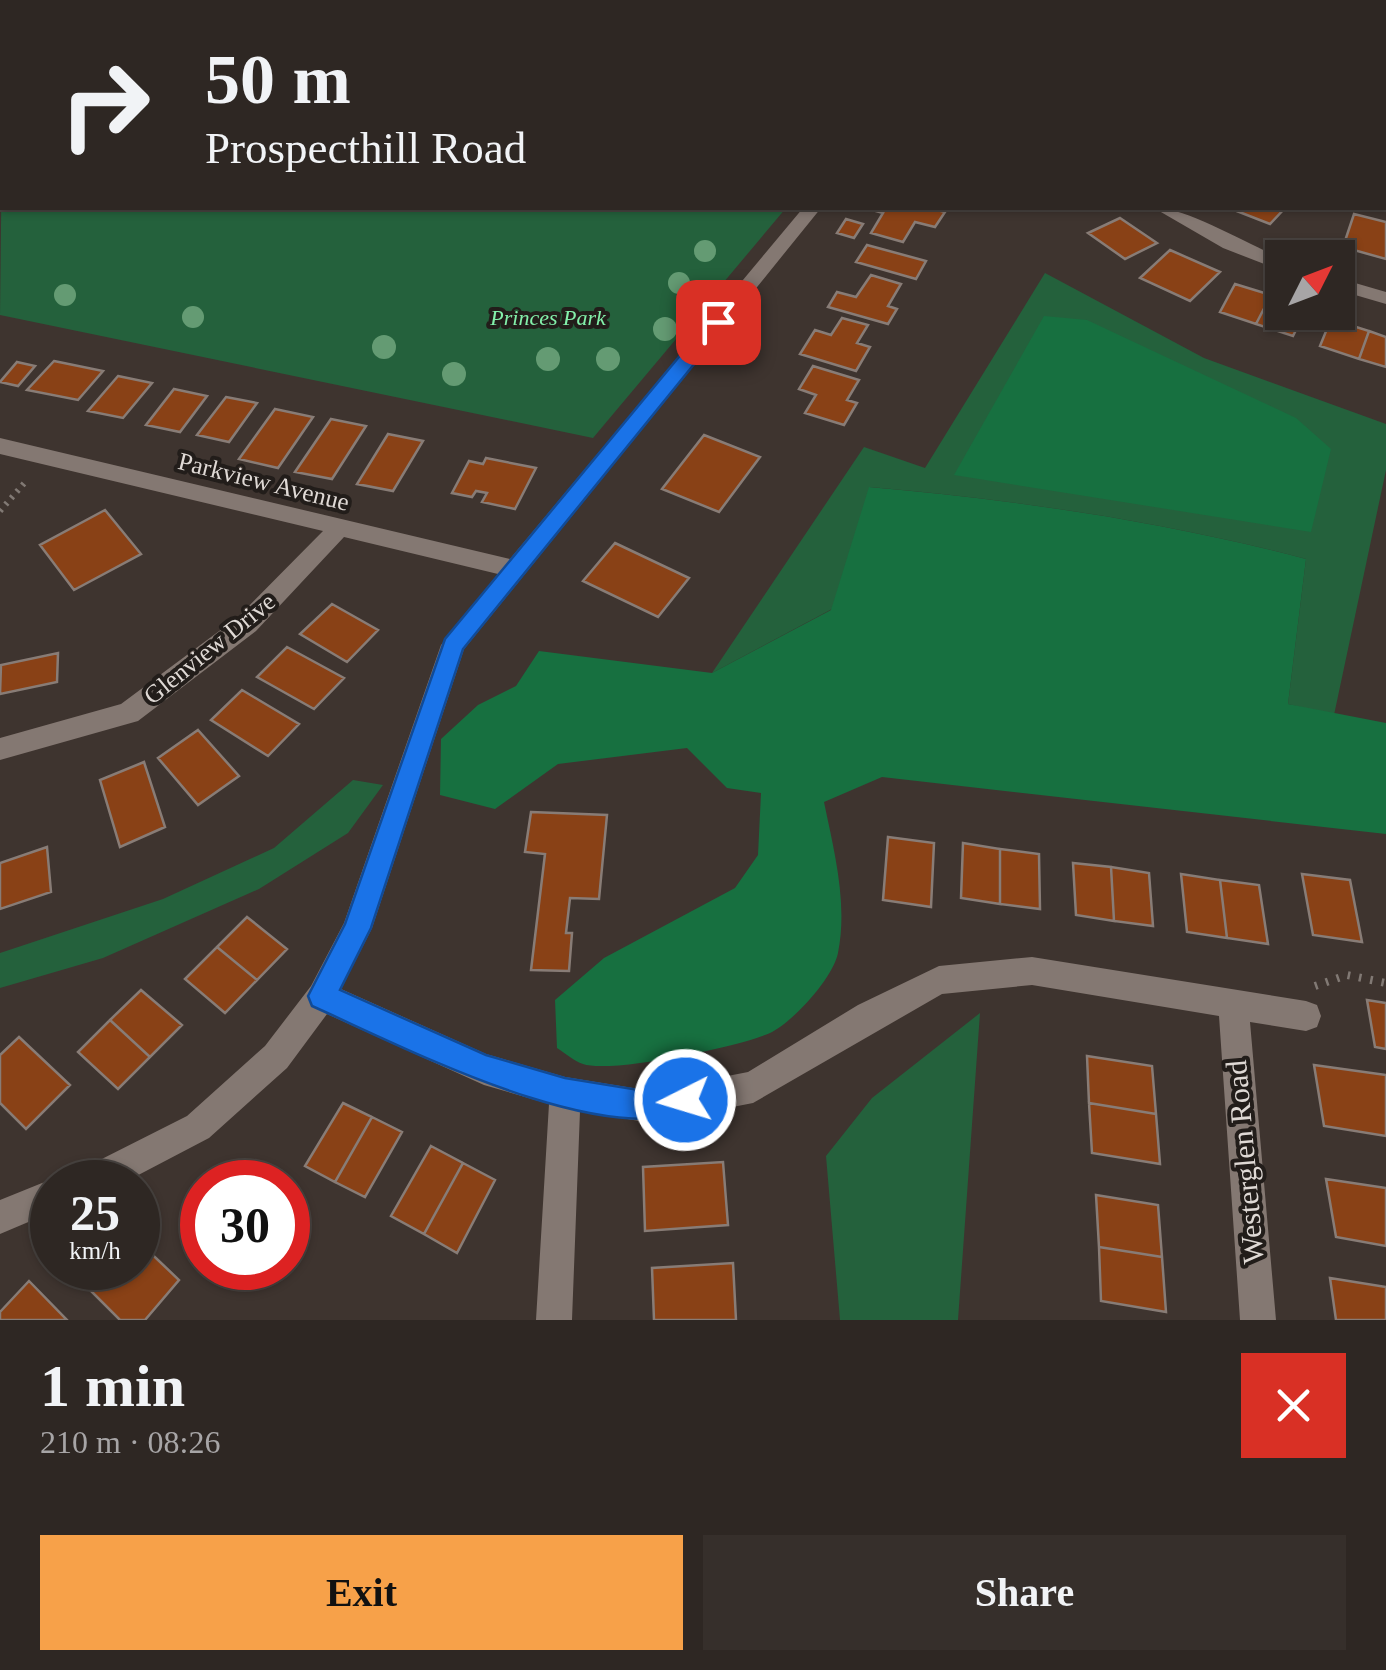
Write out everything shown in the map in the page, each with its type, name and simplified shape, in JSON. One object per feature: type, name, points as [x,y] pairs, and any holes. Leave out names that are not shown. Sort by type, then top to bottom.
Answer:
[{"type":"street","points":[[140,1160],[198,1127],[276,1057],[322,996],[357,928],[453,645],[810,210]]},
{"type":"street","points":[[1166,210],[1265,258]]},
{"type":"street","points":[[1355,289],[1386,298]]},
{"type":"street","name":"Parkview Avenue","points":[[0,446],[516,570]]},
{"type":"street","name":"Glenview Drive","points":[[0,749],[129,713],[247,624],[338,528]]},
{"type":"street","points":[[322,996],[484,1069],[565,1093],[651,1106],[753,1087],[869,1016],[940,980],[1032,972],[1306,1016]]},
{"type":"street","name":"Westerglen Road","points":[[1233,1004],[1258,1320]]},
{"type":"street","points":[[554,1320],[565,1093]]},
{"type":"street","points":[[0,1217],[30,1205]]},
{"type":"path","points":[[1306,1016],[1304,992],[1329,978],[1347,975],[1386,982]]},
{"type":"green space","name":"Princes Park","points":[[1,210],[784,210],[593,438],[0,315]]},
{"type":"green space","points":[[1045,273],[1204,358],[1386,424],[1386,470],[1334,715],[1288,704],[1306,559],[1089,514],[870,487],[832,609],[712,673],[864,447],[925,468]]},
{"type":"green space","points":[[1044,316],[1087,320],[1296,418],[1331,449],[1311,532],[954,475]]},
{"type":"green space","points":[[869,487],[1089,514],[1306,559],[1288,704],[1386,723],[1386,834],[882,777],[824,802],[838,877],[841,934],[835,963],[800,1009],[770,1033],[732,1045],[620,1065],[580,1063],[557,1048],[555,1000],[604,958],[735,888],[758,855],[761,793],[727,788],[687,748],[558,764],[495,809],[440,795],[441,739],[478,705],[516,686],[539,651],[712,673],[831,610]]},
{"type":"green space","points":[[353,780],[383,785],[348,833],[259,889],[103,958],[0,988],[0,953],[163,899],[274,848]]},
{"type":"green space","points":[[980,1013],[958,1320],[840,1320],[826,1156],[872,1098]]},
{"type":"building","points":[[872,210],[945,212],[935,227],[915,222],[903,242],[871,233],[883,213]]},
{"type":"building","points":[[1234,210],[1283,210],[1270,224]]},
{"type":"building","points":[[1354,214],[1386,222],[1386,259],[1355,250],[1355,240],[1345,240]]},
{"type":"building","points":[[1120,218],[1157,243],[1125,259],[1088,233]]},
{"type":"building","points":[[846,219],[863,224],[854,238],[837,233]]},
{"type":"building","points":[[867,245],[926,261],[916,279],[856,262]]},
{"type":"building","points":[[1170,250],[1220,272],[1190,301],[1140,278]]},
{"type":"building","points":[[871,275],[901,284],[888,306],[897,309],[888,324],[828,307],[837,292],[856,297]]},
{"type":"building","points":[[1235,284],[1265,293],[1265,307],[1256,324],[1220,312]]},
{"type":"building","points":[[1265,307],[1265,327],[1256,324]]},
{"type":"building","points":[[842,318],[868,325],[857,343],[870,347],[856,371],[800,354],[815,330],[831,335]]},
{"type":"building","points":[[1355,327],[1369,331],[1359,359],[1320,346],[1327,330],[1355,330]]},
{"type":"building","points":[[1274,330],[1296,330],[1293,336]]},
{"type":"building","points":[[1369,331],[1386,337],[1386,367],[1359,359]]},
{"type":"building","points":[[54,361],[103,371],[78,400],[27,390]]},
{"type":"building","points":[[17,362],[35,366],[18,386],[0,382]]},
{"type":"building","points":[[813,366],[859,380],[847,400],[857,403],[844,425],[805,413],[816,395],[799,389]]},
{"type":"building","points":[[118,376],[152,383],[123,418],[88,411]]},
{"type":"building","points":[[174,389],[207,396],[180,432],[146,425]]},
{"type":"building","points":[[226,397],[257,403],[229,442],[197,435]]},
{"type":"building","points":[[275,409],[313,417],[278,468],[239,459]]},
{"type":"building","points":[[331,419],[366,426],[332,479],[295,472]]},
{"type":"building","points":[[388,434],[423,441],[393,491],[357,484]]},
{"type":"building","points":[[704,435],[760,457],[719,512],[662,489]]},
{"type":"building","points":[[486,458],[536,468],[515,509],[482,502],[487,493],[476,491],[472,497],[452,493],[469,461],[483,464]]},
{"type":"building","points":[[105,510],[141,554],[74,590],[40,545]]},
{"type":"building","points":[[615,543],[689,578],[658,617],[583,581]]},
{"type":"building","points":[[332,604],[378,630],[347,662],[300,634]]},
{"type":"building","points":[[287,647],[344,678],[314,709],[257,677]]},
{"type":"building","points":[[58,653],[57,682],[0,694],[1,665]]},
{"type":"building","points":[[242,690],[299,724],[268,756],[211,720]]},
{"type":"building","points":[[198,730],[239,776],[198,805],[158,758]]},
{"type":"building","points":[[144,762],[165,827],[120,847],[100,780]]},
{"type":"building","points":[[531,812],[607,815],[599,899],[570,898],[566,933],[572,933],[569,971],[531,970],[545,854],[525,852]]},
{"type":"building","points":[[888,837],[934,843],[931,907],[883,900]]},
{"type":"building","points":[[963,843],[1000,849],[1000,904],[961,898]]},
{"type":"building","points":[[47,847],[51,892],[0,909],[0,863]]},
{"type":"building","points":[[1000,849],[1039,854],[1040,909],[1000,904]]},
{"type":"building","points":[[1073,863],[1111,867],[1114,921],[1076,915]]},
{"type":"building","points":[[1111,867],[1149,873],[1153,926],[1114,921]]},
{"type":"building","points":[[1181,874],[1220,880],[1227,938],[1187,932]]},
{"type":"building","points":[[1302,874],[1350,880],[1362,942],[1313,935]]},
{"type":"building","points":[[1220,880],[1259,885],[1268,944],[1227,938]]},
{"type":"building","points":[[247,917],[287,949],[257,980],[217,947]]},
{"type":"building","points":[[217,947],[257,980],[225,1013],[185,979]]},
{"type":"building","points":[[141,990],[182,1025],[150,1057],[110,1020]]},
{"type":"building","points":[[1367,1000],[1386,1003],[1386,1049],[1375,1047]]},
{"type":"building","points":[[110,1020],[150,1057],[118,1089],[78,1052]]},
{"type":"building","points":[[19,1037],[70,1085],[26,1129],[0,1103],[0,1055]]},
{"type":"building","points":[[1087,1056],[1152,1066],[1156,1114],[1089,1103]]},
{"type":"building","points":[[1314,1065],[1386,1075],[1386,1136],[1324,1126]]},
{"type":"building","points":[[343,1103],[372,1117],[335,1182],[310,1169],[309,1160]]},
{"type":"building","points":[[1089,1103],[1156,1114],[1160,1164],[1092,1153]]},
{"type":"building","points":[[372,1117],[402,1132],[365,1197],[335,1182]]},
{"type":"building","points":[[431,1146],[463,1163],[424,1234],[391,1216]]},
{"type":"building","points":[[723,1162],[728,1225],[645,1231],[643,1167]]},
{"type":"building","points":[[463,1163],[495,1180],[457,1253],[424,1234]]},
{"type":"building","points":[[1326,1179],[1386,1188],[1386,1246],[1336,1237]]},
{"type":"building","points":[[1096,1195],[1158,1205],[1162,1257],[1099,1247]]},
{"type":"building","points":[[1099,1247],[1162,1257],[1166,1312],[1101,1301]]},
{"type":"building","points":[[160,1262],[179,1280],[145,1320],[120,1320],[90,1290],[160,1290]]},
{"type":"building","points":[[733,1263],[736,1320],[654,1320],[652,1268]]},
{"type":"building","points":[[1330,1278],[1386,1287],[1386,1320],[1336,1320]]},
{"type":"building","points":[[29,1281],[30,1290],[38,1290],[67,1320],[0,1320],[0,1312]]},
{"type":"route","points":[[685,1100],[651,1106],[565,1093],[484,1069],[322,996],[357,928],[453,645],[718,322]]}]
